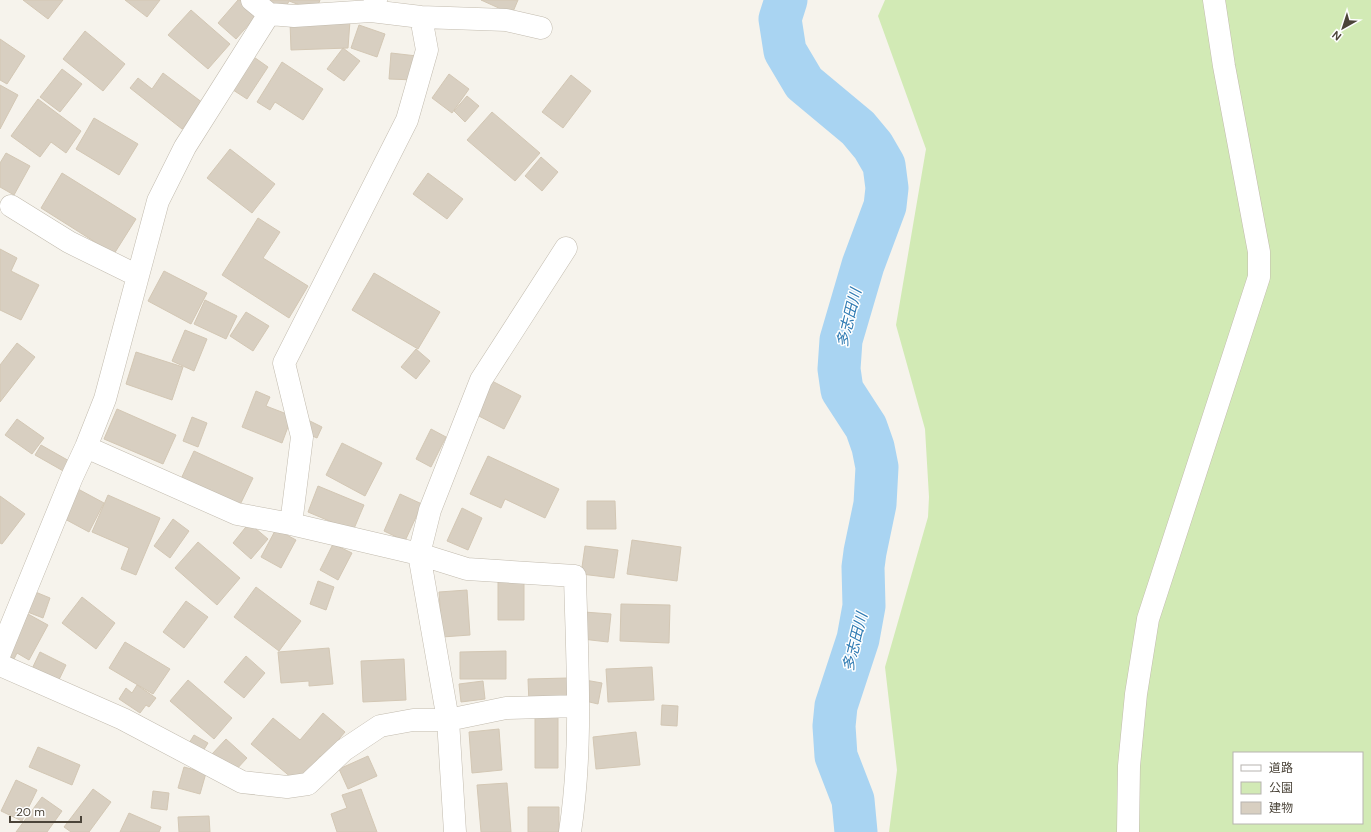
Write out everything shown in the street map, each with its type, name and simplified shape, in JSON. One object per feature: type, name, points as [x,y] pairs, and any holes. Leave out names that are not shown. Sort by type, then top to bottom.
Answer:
[{"type":"street","points":[[252,0],[269,14],[294,16],[374,5],[421,17],[506,20],[541,28]]},
{"type":"street","points":[[1128,832],[1129,766],[1136,694],[1148,619],[1259,277],[1259,252],[1224,66],[1214,0]]},
{"type":"street","points":[[0,653],[105,399],[158,201],[185,147],[269,14]]},
{"type":"street","points":[[292,524],[302,437],[284,363],[407,120],[427,50],[421,17]]},
{"type":"street","points":[[11,206],[69,242],[138,276]]},
{"type":"street","points":[[455,832],[448,720],[419,554],[430,510],[481,380],[566,248]]},
{"type":"street","points":[[86,447],[237,514],[292,524],[419,554],[468,569],[575,576],[578,706],[575,798],[570,832]]},
{"type":"street","points":[[0,665],[123,719],[242,782],[287,787],[308,784],[344,750],[380,726],[413,720],[448,720],[506,708],[578,706]]},
{"type":"green space","points":[[885,0],[1371,0],[1371,832],[889,832],[897,770],[885,667],[928,517],[929,497],[925,429],[896,325],[926,149],[878,16]]},
{"type":"building","points":[[23,0],[63,0],[48,19]]},
{"type":"building","points":[[125,0],[160,0],[147,17]]},
{"type":"building","points":[[238,0],[242,0],[258,14],[236,39],[218,23]]},
{"type":"building","points":[[262,0],[320,0],[316,11],[289,1],[285,9]]},
{"type":"building","points":[[481,0],[518,0],[512,14]]},
{"type":"building","points":[[191,10],[230,44],[208,69],[168,35]]},
{"type":"building","points":[[350,21],[348,48],[291,50],[290,22]]},
{"type":"building","points":[[359,25],[385,34],[377,57],[351,48]]},
{"type":"building","points":[[85,31],[125,64],[103,91],[63,59]]},
{"type":"building","points":[[0,39],[25,56],[7,84],[0,80]]},
{"type":"building","points":[[343,48],[360,61],[344,81],[327,69]]},
{"type":"building","points":[[391,53],[417,56],[415,80],[389,79]]},
{"type":"building","points":[[251,55],[268,67],[247,99],[230,88]]},
{"type":"building","points":[[282,62],[323,89],[303,120],[275,102],[270,110],[257,102]]},
{"type":"building","points":[[62,69],[82,84],[60,112],[40,97]]},
{"type":"building","points":[[163,73],[203,103],[182,129],[130,88],[138,78],[152,89]]},
{"type":"building","points":[[449,74],[469,89],[452,113],[432,98]]},
{"type":"building","points":[[571,75],[591,91],[563,128],[542,112]]},
{"type":"building","points":[[0,85],[18,95],[0,129]]},
{"type":"building","points":[[467,96],[479,106],[465,122],[454,111]]},
{"type":"building","points":[[38,99],[81,131],[66,153],[51,142],[40,157],[11,136]]},
{"type":"building","points":[[492,112],[540,153],[515,181],[467,140]]},
{"type":"building","points":[[94,118],[138,144],[119,175],[76,149]]},
{"type":"building","points":[[230,149],[275,184],[252,213],[207,178]]},
{"type":"building","points":[[6,153],[30,166],[14,195],[0,187],[0,163]]},
{"type":"building","points":[[541,157],[558,172],[542,191],[525,176]]},
{"type":"building","points":[[62,173],[136,219],[114,254],[41,208]]},
{"type":"building","points":[[428,173],[463,199],[447,219],[413,194]]},
{"type":"building","points":[[258,218],[280,232],[263,258],[308,286],[289,318],[222,275]]},
{"type":"building","points":[[0,249],[17,258],[11,271],[39,285],[21,320],[0,310]]},
{"type":"building","points":[[164,271],[207,293],[191,324],[148,301]]},
{"type":"building","points":[[374,273],[440,312],[418,349],[352,310]]},
{"type":"building","points":[[205,300],[237,316],[226,339],[194,324]]},
{"type":"building","points":[[246,312],[269,326],[253,351],[230,336]]},
{"type":"building","points":[[185,330],[207,339],[194,371],[172,361]]},
{"type":"building","points":[[17,343],[35,357],[0,402],[0,365]]},
{"type":"building","points":[[416,349],[430,361],[416,379],[401,367]]},
{"type":"building","points":[[136,352],[183,367],[172,400],[126,384]]},
{"type":"building","points":[[492,381],[521,396],[504,429],[475,414]]},
{"type":"building","points":[[256,391],[270,397],[266,406],[292,416],[282,443],[242,427]]},
{"type":"building","points":[[117,409],[176,435],[163,464],[104,439]]},
{"type":"building","points":[[192,417],[207,423],[198,447],[183,441]]},
{"type":"building","points":[[17,419],[44,438],[32,454],[5,435]]},
{"type":"building","points":[[308,420],[322,427],[317,438],[303,432]]},
{"type":"building","points":[[431,429],[446,437],[431,467],[416,459]]},
{"type":"building","points":[[342,443],[382,463],[365,496],[326,475]]},
{"type":"building","points":[[41,445],[71,462],[65,472],[35,455]]},
{"type":"building","points":[[194,451],[253,478],[238,509],[180,481]]},
{"type":"building","points":[[488,456],[559,489],[545,518],[505,499],[501,508],[470,494]]},
{"type":"building","points":[[318,486],[364,505],[353,531],[308,512]]},
{"type":"building","points":[[78,489],[104,503],[89,532],[63,518]]},
{"type":"building","points":[[400,494],[422,504],[405,541],[384,531]]},
{"type":"building","points":[[108,495],[160,518],[136,575],[121,569],[129,548],[92,532]]},
{"type":"building","points":[[0,496],[25,514],[2,544],[0,543]]},
{"type":"building","points":[[587,501],[615,501],[616,529],[587,529]]},
{"type":"building","points":[[462,508],[482,518],[468,550],[447,541]]},
{"type":"building","points":[[173,519],[189,531],[170,558],[154,546]]},
{"type":"building","points":[[249,523],[268,539],[251,559],[233,543]]},
{"type":"building","points":[[276,529],[296,540],[281,568],[261,557]]},
{"type":"building","points":[[632,540],[681,547],[677,581],[627,574]]},
{"type":"building","points":[[198,542],[240,578],[217,605],[175,568]]},
{"type":"building","points":[[333,544],[352,553],[338,580],[320,570]]},
{"type":"building","points":[[585,546],[618,550],[614,578],[581,574]]},
{"type":"building","points":[[498,578],[524,578],[524,620],[498,620]]},
{"type":"building","points":[[318,581],[334,587],[326,610],[310,604]]},
{"type":"building","points":[[256,587],[301,621],[279,651],[234,617]]},
{"type":"building","points":[[467,590],[470,635],[442,637],[439,592]]},
{"type":"building","points":[[33,591],[50,598],[43,618],[25,611]]},
{"type":"building","points":[[82,597],[115,623],[96,649],[62,623]]},
{"type":"building","points":[[186,601],[208,617],[184,648],[163,632]]},
{"type":"building","points":[[621,604],[670,605],[669,643],[620,641]]},
{"type":"building","points":[[584,612],[611,614],[608,642],[582,639]]},
{"type":"building","points":[[28,614],[48,625],[29,660],[17,653],[14,659],[6,654]]},
{"type":"building","points":[[125,642],[170,669],[153,694],[109,668]]},
{"type":"building","points":[[329,648],[333,684],[309,686],[309,681],[281,683],[278,652]]},
{"type":"building","points":[[506,651],[506,679],[460,679],[460,652]]},
{"type":"building","points":[[40,652],[66,665],[56,686],[30,673]]},
{"type":"building","points":[[246,656],[265,673],[244,698],[224,682]]},
{"type":"building","points":[[404,659],[406,700],[363,702],[361,661]]},
{"type":"building","points":[[652,667],[654,700],[608,702],[606,669]]},
{"type":"building","points":[[568,678],[568,703],[529,704],[528,679]]},
{"type":"building","points":[[188,680],[232,718],[214,739],[170,701]]},
{"type":"building","points":[[585,680],[602,683],[598,704],[581,700]]},
{"type":"building","points":[[483,681],[485,699],[461,702],[459,684]]},
{"type":"building","points":[[137,685],[156,698],[149,707],[146,705],[140,713],[119,699],[126,688],[132,693]]},
{"type":"building","points":[[662,705],[678,706],[677,726],[661,725]]},
{"type":"building","points":[[323,713],[345,732],[323,758],[320,756],[298,783],[251,744],[273,718],[300,740]]},
{"type":"building","points":[[535,714],[558,714],[558,768],[535,768]]},
{"type":"building","points":[[499,729],[502,770],[472,773],[469,732]]},
{"type":"building","points":[[636,732],[640,765],[596,769],[593,737]]},
{"type":"building","points":[[194,735],[208,743],[200,756],[186,748]]},
{"type":"building","points":[[226,739],[247,758],[234,772],[212,754]]},
{"type":"building","points":[[38,747],[80,765],[72,785],[29,767]]},
{"type":"building","points":[[368,756],[377,776],[348,789],[339,769]]},
{"type":"building","points":[[184,767],[206,773],[200,794],[178,788]]},
{"type":"building","points":[[16,780],[37,790],[22,821],[1,811]]},
{"type":"building","points":[[507,783],[511,832],[481,832],[477,785]]},
{"type":"building","points":[[93,789],[111,802],[89,832],[71,832],[64,827]]},
{"type":"building","points":[[361,789],[377,832],[337,832],[331,814],[347,808],[342,795]]},
{"type":"building","points":[[153,791],[169,793],[167,810],[151,808]]},
{"type":"building","points":[[42,797],[62,811],[47,832],[16,832]]},
{"type":"building","points":[[528,807],[559,807],[559,832],[528,832]]},
{"type":"building","points":[[129,813],[161,827],[159,832],[120,832]]},
{"type":"building","points":[[209,816],[210,832],[179,832],[178,817]]},
{"type":"waterway","name":"多志田川","points":[[786,0],[780,19],[785,51],[804,83],[858,128],[873,146],[884,165],[887,188],[885,206],[863,265],[841,340],[839,369],[842,390],[866,427],[873,447],[877,467],[875,504],[863,567],[864,606],[858,639],[836,706],[834,726],[836,756],[853,800],[856,832]]}]
